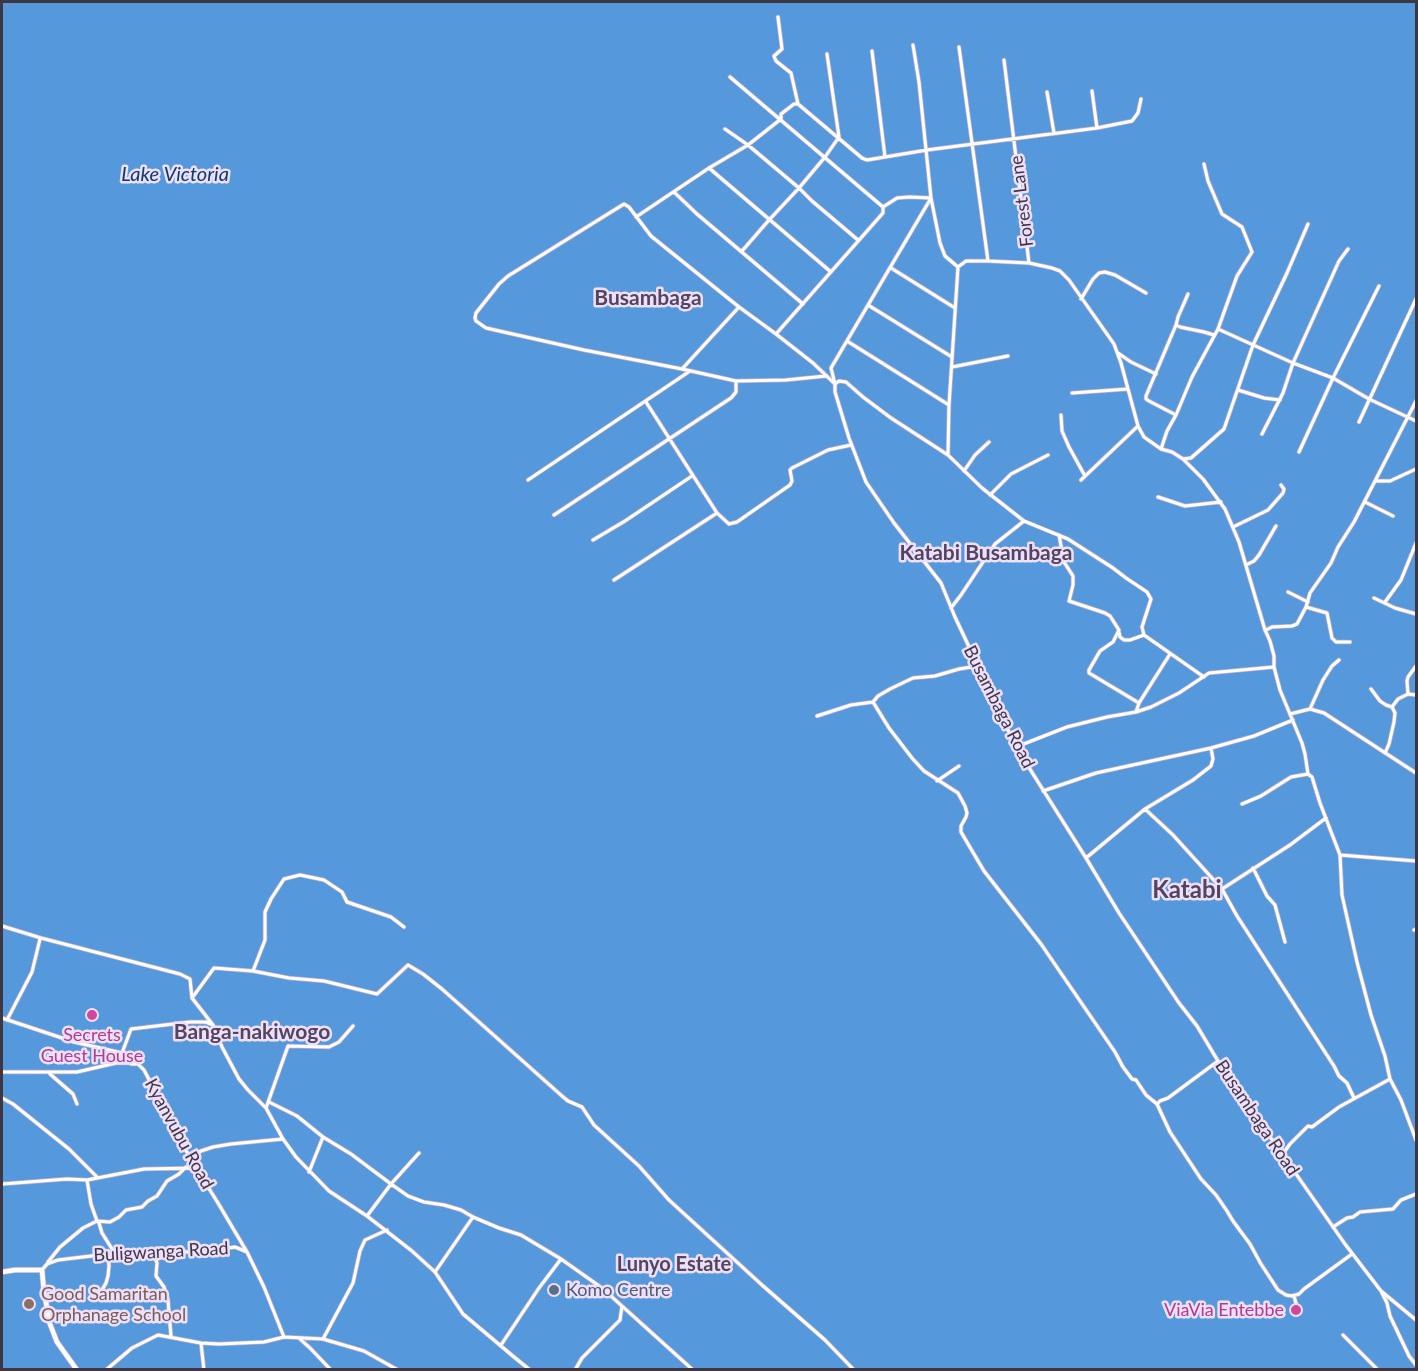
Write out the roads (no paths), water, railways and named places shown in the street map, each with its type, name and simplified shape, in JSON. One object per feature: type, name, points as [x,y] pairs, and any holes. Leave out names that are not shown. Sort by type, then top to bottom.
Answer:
[{"type":"street","points":[[778,17],[783,46],[774,58],[792,73],[798,104],[865,160],[1097,128],[1132,121],[1138,113],[1141,99]]},
{"type":"street","points":[[913,45],[920,82],[932,198],[940,243],[945,256],[958,267]]},
{"type":"street","points":[[959,47],[988,261]]},
{"type":"street","points":[[872,51],[885,157]]},
{"type":"street","points":[[742,251],[799,188],[825,157],[838,137],[827,54]]},
{"type":"street","name":"Forest Lane","points":[[1004,60],[1029,263]]},
{"type":"street","points":[[730,77],[883,207],[883,213],[776,334]]},
{"type":"street","points":[[1092,91],[1097,128]]},
{"type":"street","points":[[1047,92],[1054,133]]},
{"type":"street","points":[[636,217],[748,145],[781,119],[781,114],[794,104],[798,104]]},
{"type":"street","points":[[725,129],[748,145],[858,240]]},
{"type":"street","points":[[1161,449],[1192,377],[1215,336],[1237,276],[1252,252],[1242,227],[1222,214],[1208,181],[1204,164]]},
{"type":"street","points":[[709,168],[831,272]]},
{"type":"street","points":[[674,192],[802,304]]},
{"type":"street","points":[[883,207],[897,198],[932,198]]},
{"type":"street","name":"Busambaga Road","points":[[932,198],[831,368],[835,392],[851,445],[873,494],[941,584],[1016,747],[1119,913],[1197,1026],[1218,1061],[1234,1081],[1236,1088],[1352,1254],[1381,1291],[1416,1320]]},
{"type":"street","points":[[826,376],[736,381],[486,328],[475,318],[476,313],[508,276],[622,204],[627,205],[651,236],[813,363],[835,384],[838,381],[846,382],[891,418],[948,455],[990,495],[1024,521],[1068,539],[1147,592],[1151,599],[1142,627],[1144,635],[1204,677]]},
{"type":"street","points":[[1183,459],[1191,458],[1224,429],[1253,345],[1308,224]]},
{"type":"street","points":[[1262,434],[1280,400],[1293,363],[1339,261],[1348,249]]},
{"type":"street","points":[[948,455],[958,267],[966,261],[988,261],[1029,263],[1060,271],[1069,280],[1114,344],[1138,426],[1144,437],[1161,449],[1172,452],[1183,459],[1203,478],[1221,502],[1233,527],[1272,649],[1274,667],[1284,702],[1293,720],[1305,754],[1308,774],[1312,777],[1340,855],[1342,894],[1371,1015],[1390,1079],[1401,1100],[1416,1140]]},
{"type":"street","points":[[891,268],[955,308]]},
{"type":"street","points":[[1081,299],[1093,279],[1099,273],[1105,272],[1115,275],[1146,293]]},
{"type":"street","points":[[1299,452],[1379,286]]},
{"type":"street","points":[[1176,415],[1149,401],[1146,396],[1188,294]]},
{"type":"street","points":[[1359,422],[1416,299]]},
{"type":"street","points":[[868,305],[952,357]]},
{"type":"street","points":[[682,369],[739,307]]},
{"type":"street","points":[[1176,325],[1215,336]]},
{"type":"street","points":[[1218,329],[1293,363],[1333,378],[1369,399],[1416,421]]},
{"type":"street","points":[[847,341],[949,405]]},
{"type":"street","points":[[1117,352],[1131,362],[1156,374]]},
{"type":"street","points":[[952,367],[1008,356]]},
{"type":"street","points":[[528,480],[690,370]]},
{"type":"street","points":[[554,515],[734,395],[736,381]]},
{"type":"street","points":[[1072,393],[1128,389]]},
{"type":"street","points":[[1238,390],[1263,398],[1280,400]]},
{"type":"street","points":[[1265,630],[1297,624],[1310,593],[1331,563],[1354,522],[1416,401]]},
{"type":"street","points":[[645,402],[717,513],[729,524],[737,522],[790,485],[792,468],[828,450],[851,445]]},
{"type":"street","points":[[1061,415],[1062,431],[1085,476]]},
{"type":"street","points":[[1081,480],[1138,426]]},
{"type":"street","points":[[964,471],[975,455],[989,442]]},
{"type":"street","points":[[990,495],[1011,474],[1048,455]]},
{"type":"street","points":[[1376,481],[1390,481],[1416,470]]},
{"type":"street","points":[[593,540],[692,476]]},
{"type":"street","points":[[1233,527],[1268,510],[1283,493],[1284,489],[1281,485]]},
{"type":"street","points":[[1158,497],[1185,506],[1221,502]]},
{"type":"street","points":[[1365,502],[1393,516]]},
{"type":"street","points":[[614,580],[717,513]]},
{"type":"street","points":[[951,608],[995,544],[1024,521]]},
{"type":"street","points":[[1246,565],[1259,555],[1276,526]]},
{"type":"street","points":[[1059,535],[1064,562],[1073,576],[1069,601],[1110,616],[1119,630],[1120,637],[1124,640],[1144,635]]},
{"type":"street","points":[[1385,602],[1401,580],[1416,543]]},
{"type":"street","points":[[1288,592],[1308,602]]},
{"type":"street","points":[[1374,598],[1395,608],[1416,614]]},
{"type":"street","points":[[1306,607],[1327,613],[1332,638],[1336,642],[1350,642]]},
{"type":"street","points":[[1119,630],[1113,642],[1100,651],[1089,672],[1138,703]]},
{"type":"street","points":[[1136,712],[1138,703],[1170,654]]},
{"type":"street","points":[[1310,709],[1323,680],[1339,660]]},
{"type":"street","points":[[817,716],[851,705],[873,702],[878,696],[913,678],[935,676],[978,666]]},
{"type":"street","points":[[1408,694],[1408,677],[1416,666]]},
{"type":"street","points":[[1016,747],[1067,727],[1151,707],[1179,693],[1209,673],[1274,667]]},
{"type":"street","points":[[1371,689],[1380,701],[1392,707],[1395,713],[1385,753]]},
{"type":"street","points":[[1392,707],[1398,699],[1408,694],[1416,695]]},
{"type":"street","points":[[873,702],[912,758],[924,771],[958,793],[967,813],[961,826],[961,832],[984,871],[1081,1000],[1123,1067],[1146,1095],[1157,1104],[1170,1132],[1201,1179],[1216,1195],[1250,1244],[1278,1290],[1286,1295],[1299,1294],[1352,1254]]},
{"type":"street","points":[[1290,714],[1310,709],[1324,713],[1416,773]]},
{"type":"street","points":[[1043,791],[1096,773],[1211,748],[1254,736],[1293,720]]},
{"type":"street","points":[[1086,858],[1146,809],[1193,780],[1210,766],[1213,759],[1211,748]]},
{"type":"street","points":[[937,781],[958,766]]},
{"type":"street","points":[[1242,804],[1261,796],[1291,777],[1308,774]]},
{"type":"street","points":[[1146,809],[1222,889],[1339,1076],[1347,1083],[1354,1098]]},
{"type":"street","points":[[1222,889],[1290,845],[1326,818]]},
{"type":"street","points":[[1340,855],[1416,861]]},
{"type":"street","points":[[1253,868],[1266,896],[1275,905],[1285,942]]},
{"type":"street","points":[[253,971],[265,940],[266,912],[271,899],[284,879],[300,875],[324,880],[342,892],[347,902],[391,916],[404,927]]},
{"type":"street","points":[[2,926],[40,939],[186,976],[190,979],[192,998],[213,1025],[239,1078],[266,1108],[283,1139],[309,1172],[329,1191],[387,1230],[412,1251],[435,1272],[463,1314],[530,1370]]},
{"type":"street","points":[[6,1020],[32,972],[40,939]]},
{"type":"street","points":[[192,998],[214,968],[324,981],[377,994],[408,965],[423,974],[568,1101],[582,1107],[594,1125],[639,1166],[669,1200],[825,1340],[853,1369]]},
{"type":"street","points":[[2,1018],[74,1042],[122,1053],[131,1029],[190,1022],[206,1022],[213,1025]]},
{"type":"street","points":[[266,1108],[288,1046],[329,1047],[339,1042],[352,1026]]},
{"type":"street","name":"Kyanvubu Road","points":[[122,1053],[131,1064],[138,1064],[144,1070],[190,1158],[247,1252],[284,1337]]},
{"type":"street","points":[[1157,1104],[1218,1061]]},
{"type":"street","points":[[2,1072],[77,1072],[116,1063],[131,1064]]},
{"type":"street","points":[[48,1073],[73,1094],[77,1104]]},
{"type":"street","points":[[1282,1155],[1308,1126],[1312,1127],[1339,1107],[1390,1079]]},
{"type":"street","points":[[2,1098],[13,1104],[69,1149],[98,1178]]},
{"type":"street","points":[[269,1102],[297,1116],[408,1196],[461,1210],[473,1217],[521,1235],[561,1259],[588,1277],[693,1370]]},
{"type":"street","points":[[309,1172],[324,1137]]},
{"type":"street","points":[[190,1158],[213,1147],[283,1139]]},
{"type":"street","points":[[367,1216],[391,1184],[419,1153]]},
{"type":"street","points":[[78,1370],[57,1342],[50,1324],[42,1270],[60,1246],[83,1228],[97,1221],[114,1221],[126,1210],[142,1207],[157,1196],[166,1181],[186,1167]]},
{"type":"street","points":[[2,1184],[67,1179],[87,1180],[135,1169],[196,1168]]},
{"type":"street","points":[[87,1180],[91,1204],[97,1221],[114,1252]]},
{"type":"street","points":[[1333,1227],[1360,1212],[1393,1209],[1401,1200],[1416,1194]]},
{"type":"street","points":[[435,1272],[473,1217]]},
{"type":"street","points":[[323,1339],[353,1282],[365,1240],[387,1230]]},
{"type":"street","name":"Buligwanga Road","points":[[47,1264],[58,1260],[114,1252],[157,1249],[198,1253],[235,1247],[247,1252]]},
{"type":"street","points":[[152,1251],[157,1263],[156,1276],[164,1287],[168,1300],[171,1336]]},
{"type":"street","points":[[99,1295],[108,1276],[108,1254]]},
{"type":"street","points":[[501,1346],[561,1259]]},
{"type":"street","points":[[2,1272],[42,1270]]},
{"type":"street","points":[[1381,1291],[1390,1316],[1409,1356],[1416,1365]]},
{"type":"street","points":[[1294,1296],[1297,1308]]},
{"type":"street","points":[[575,1370],[582,1358],[620,1320],[622,1306]]},
{"type":"street","points":[[106,1370],[132,1348],[158,1335],[219,1344],[264,1342],[284,1337],[323,1339],[364,1351],[398,1370]]},
{"type":"street","points":[[1343,1335],[1378,1370]]},
{"type":"street","points":[[299,1338],[331,1370]]},
{"type":"street","points":[[201,1343],[204,1370]]},
{"type":"water","name":"Lake Victoria","points":[[2,2],[1416,2],[1416,1369],[2,1369]]},
{"type":"place","name":"Secrets Guest House","points":[[92,1015]]},
{"type":"place","name":"Komo Centre","points":[[554,1290]]},
{"type":"place","name":"Good Samaritan Orphanage School","points":[[29,1304]]},
{"type":"place","name":"ViaVia Entebbe","points":[[1296,1310]]},
{"type":"district","name":"Busambaga","points":[[648,298]]},
{"type":"district","name":"Katabi Busambaga","points":[[986,553]]},
{"type":"district","name":"Katabi","points":[[1187,890]]},
{"type":"district","name":"Banga-nakiwogo","points":[[252,1032]]},
{"type":"district","name":"Lunyo Estate","points":[[674,1265]]}]
